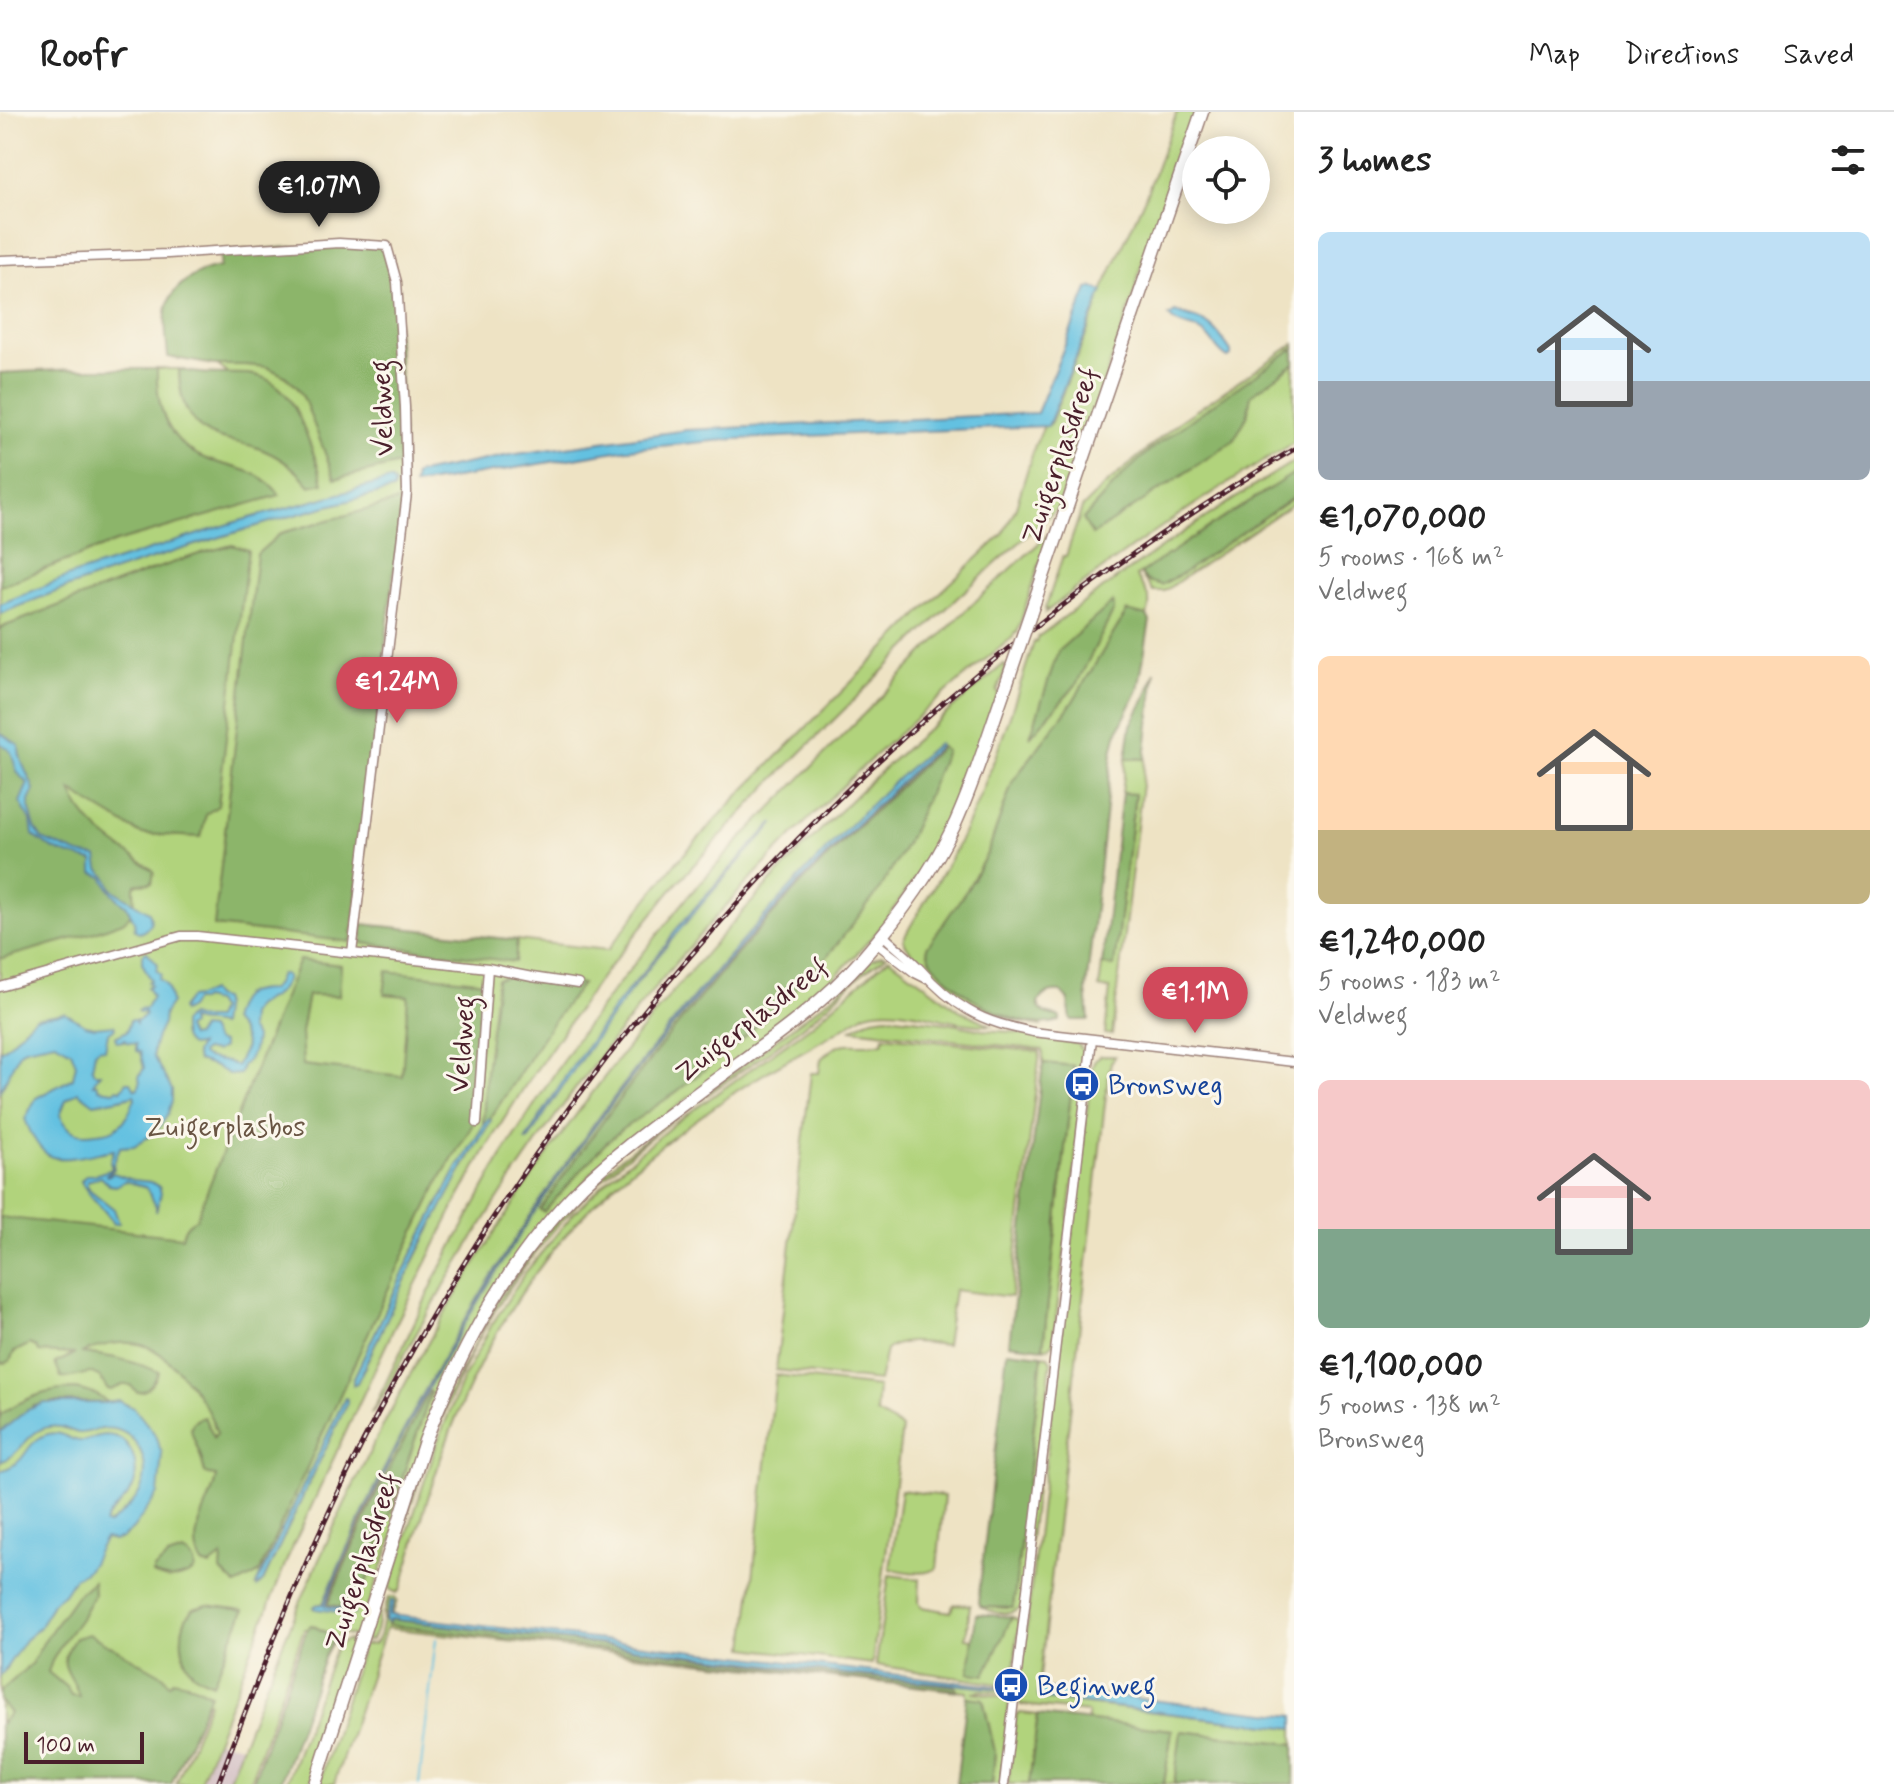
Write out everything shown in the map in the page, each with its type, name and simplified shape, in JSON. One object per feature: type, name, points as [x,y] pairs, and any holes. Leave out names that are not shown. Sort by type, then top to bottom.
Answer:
[{"type":"main road","name":"Zuigerplasdreef","points":[[315,1784],[425,1441],[466,1345],[497,1293],[525,1252],[582,1186],[647,1132],[803,1015],[851,971],[902,911],[954,826],[970,789],[1202,112]]},
{"type":"street","name":"Veldweg","points":[[0,260],[168,254],[339,243],[387,246],[397,282],[407,493],[352,953]]},
{"type":"street","name":"Veldweg","points":[[0,987],[181,936],[488,968],[578,984]]},
{"type":"street","points":[[880,939],[915,973],[958,1003],[996,1023],[1033,1032],[1294,1062]]},
{"type":"street","name":"Veldweg","points":[[477,1123],[488,968]]},
{"type":"street","points":[[1004,1784],[1092,1039]]},
{"type":"shaded area","points":[[216,1740],[241,1746],[227,1784],[201,1784]]},
{"type":"green space","name":"Zuigerplasbos","points":[[1177,112],[1196,112],[1187,136],[1182,136],[1182,150],[1145,252],[1132,301],[1058,508],[957,598],[771,782],[678,882],[598,981],[525,1086],[455,1205],[392,1332],[288,1557],[199,1784],[176,1784],[208,1705],[206,1701],[171,1784],[0,1784],[0,378],[157,377],[157,369],[179,369],[179,377],[231,376],[183,337],[199,310],[404,458],[355,941],[517,940],[608,950],[673,866],[736,798],[1003,534],[1016,507],[1035,445],[1044,426],[1050,424],[1099,298],[1147,193]],"holes":[[[485,1124],[489,1124],[422,1244],[364,1369],[353,1380],[412,1254],[458,1167]],[[345,1398],[263,1581],[256,1585]]]},
{"type":"green space","points":[[349,244],[382,247],[394,263],[404,463],[335,479],[297,387],[285,376],[267,367],[214,365],[168,357],[165,318],[172,295],[185,281],[220,267],[221,251]]},
{"type":"green space","points":[[1294,344],[1294,443],[1167,523],[1046,612],[1082,508],[1179,422]]},
{"type":"green space","points":[[1294,348],[1294,364],[1251,395],[1247,417],[1233,441],[1092,535],[1083,519],[1150,450]]},
{"type":"green space","points":[[157,369],[162,411],[167,424],[183,445],[209,460],[256,475],[280,495],[116,542],[0,586],[0,373]]},
{"type":"green space","points":[[179,369],[259,376],[279,387],[298,414],[323,483],[310,486],[279,458],[251,446],[219,438],[200,427],[183,402]]},
{"type":"green space","points":[[1294,461],[1294,503],[1164,591],[1153,591],[1140,574],[1136,576],[1149,599],[1147,616],[1127,612],[1072,703],[1013,781],[988,852],[968,888],[966,994],[1002,1013],[1041,1023],[1042,1026],[1001,1016],[963,999],[929,973],[903,940],[972,814],[1001,742],[1034,642],[1132,568]]},
{"type":"green space","points":[[1294,473],[1294,497],[1184,573],[1161,585],[1147,581],[1141,573],[1200,533]]},
{"type":"green space","points":[[402,500],[351,942],[214,926],[257,554],[281,533]]},
{"type":"green space","points":[[1049,534],[1017,633],[941,696],[805,823],[740,890],[620,1031],[563,1105],[497,1201],[435,1301],[371,1414],[437,1275],[504,1152],[576,1040],[612,992],[691,893],[737,843],[967,609]]},
{"type":"green space","points":[[232,545],[248,550],[218,806],[206,814],[201,837],[141,834],[71,790],[85,816],[95,827],[154,871],[152,883],[134,887],[135,911],[123,922],[0,959],[0,628],[152,570]]},
{"type":"green space","points":[[1113,602],[1114,610],[1076,685],[1030,737],[1058,651]]},
{"type":"green space","points":[[1127,611],[1147,616],[1150,621],[1138,690],[1116,735],[1112,753],[1086,990],[1089,1020],[1071,1020],[1068,1000],[1061,992],[1050,992],[1038,1003],[1040,1009],[1060,1017],[1060,1021],[1045,1024],[1014,1019],[984,1006],[957,987],[933,964],[927,947],[968,888],[988,852],[1013,781],[1072,703]]},
{"type":"green space","points":[[1004,664],[1006,667],[999,693],[947,824],[913,882],[876,933],[810,1004],[591,1173],[466,1337],[358,1633],[353,1636],[342,1633],[331,1645],[335,1637],[312,1625],[304,1629],[249,1784],[227,1784],[302,1597],[365,1461],[435,1330],[486,1246],[541,1165],[598,1085],[723,934],[859,792]],"holes":[[[938,744],[731,958],[600,1119],[482,1293],[414,1413],[325,1606],[354,1614],[314,1608],[323,1604],[367,1505],[415,1409],[467,1316],[524,1225],[585,1136],[650,1051],[791,888],[913,765]],[[431,1392],[372,1568],[355,1609],[329,1605],[372,1503]]]},
{"type":"green space","points":[[1155,672],[1145,759],[1126,758],[1131,725]]},
{"type":"green space","points":[[941,747],[946,751],[897,860],[878,892],[826,958],[742,1040],[675,1093],[621,1130],[544,1212],[540,1210],[600,1125],[695,1003],[815,869]]},
{"type":"green space","points":[[1126,758],[1145,759],[1112,1035],[1105,1034],[1110,989],[1099,988],[1102,965],[1114,965],[1135,795],[1122,793]]},
{"type":"green space","points":[[1122,793],[1135,794],[1114,966],[1102,965]]},
{"type":"green space","points":[[362,924],[517,940],[515,962],[363,943]]},
{"type":"green space","points":[[886,956],[807,1023],[622,1161],[568,1214],[521,1272],[483,1331],[453,1392],[409,1512],[380,1606],[375,1633],[371,1640],[365,1641],[425,1455],[449,1393],[498,1300],[544,1236],[576,1199],[618,1160],[836,994],[872,959]]},
{"type":"green space","points":[[889,958],[959,1010],[991,1025],[960,1023],[896,1011],[866,1013],[731,1095],[667,1141],[605,1193],[552,1251],[494,1339],[450,1432],[401,1589],[397,1593],[391,1590],[437,1443],[461,1383],[491,1326],[524,1274],[573,1214],[614,1174],[674,1124],[808,1028]]},
{"type":"green space","points":[[299,960],[341,965],[339,996],[308,995],[301,1032],[303,1065],[402,1076],[408,996],[384,994],[387,971],[485,982],[473,1124],[441,1177],[407,1248],[259,1573],[236,1585],[221,1571],[222,1557],[210,1566],[202,1564],[197,1553],[197,1531],[216,1476],[205,1473],[191,1426],[204,1417],[214,1437],[217,1433],[202,1402],[173,1366],[156,1351],[139,1344],[105,1345],[81,1353],[120,1359],[159,1372],[148,1388],[137,1392],[130,1385],[107,1389],[91,1373],[61,1377],[55,1363],[75,1354],[39,1352],[30,1344],[14,1352],[10,1361],[0,1362],[0,1217],[182,1237],[186,1226],[196,1219]]},
{"type":"green space","points":[[509,976],[582,984],[552,1023],[485,1124],[486,1072],[497,979]]},
{"type":"green space","points":[[887,1016],[1013,1032],[1078,1044],[1085,1053],[1073,1183],[1053,1343],[1049,1347],[1043,1348],[1074,1066],[1043,1063],[1043,1050],[852,1029],[872,1018]]},
{"type":"green space","points":[[884,1036],[1040,1052],[1011,1297],[954,1290],[946,1345],[915,1342],[893,1346],[886,1350],[879,1381],[776,1370],[811,1073],[819,1073],[821,1059],[829,1051],[844,1044],[883,1042]]},
{"type":"green space","points":[[1100,1056],[1115,1056],[1108,1077],[1038,1695],[1042,1699],[1294,1728],[1294,1744],[1182,1731],[1174,1784],[1164,1784],[1172,1730],[1088,1721],[1087,1712],[1021,1705],[1018,1699],[1092,1067]]},
{"type":"green space","points":[[1043,1063],[1074,1066],[1043,1348],[1009,1344]]},
{"type":"green space","points":[[1007,1351],[1042,1355],[1013,1608],[982,1607],[978,1603]]},
{"type":"green space","points":[[1042,1355],[1048,1356],[1051,1362],[1022,1606],[1014,1612],[997,1613],[982,1607],[1013,1608]]},
{"type":"green space","points":[[776,1375],[878,1387],[876,1413],[902,1428],[872,1664],[745,1648]]},
{"type":"green space","points":[[76,1389],[95,1394],[109,1403],[54,1402],[34,1406],[0,1432],[0,1415],[17,1404],[46,1393]]},
{"type":"green space","points":[[429,1391],[372,1568],[355,1609],[329,1605],[372,1503]]},
{"type":"green space","points":[[901,1490],[944,1496],[937,1568],[932,1571],[914,1573],[890,1569]]},
{"type":"green space","points":[[183,1552],[192,1559],[194,1571],[174,1578],[153,1574],[153,1570],[168,1557]]},
{"type":"green space","points":[[889,1575],[920,1579],[919,1602],[922,1607],[951,1612],[953,1604],[970,1605],[966,1638],[973,1639],[969,1672],[1012,1617],[1019,1621],[1012,1689],[1002,1693],[974,1692],[1010,1698],[1001,1784],[992,1784],[995,1752],[983,1699],[967,1697],[967,1692],[386,1628],[334,1784],[319,1784],[363,1645],[374,1644],[377,1640],[383,1616],[388,1622],[391,1619],[999,1689],[999,1684],[876,1665]]},
{"type":"green space","points":[[93,1581],[94,1594],[64,1640],[48,1672],[71,1695],[79,1696],[66,1668],[66,1656],[75,1638],[89,1634],[164,1676],[170,1684],[173,1680],[188,1683],[210,1694],[171,1784],[0,1784],[0,1724],[10,1713],[0,1701],[0,1692],[31,1664],[76,1596]]},
{"type":"green space","points":[[389,1597],[394,1597],[397,1601],[392,1615],[384,1614]]},
{"type":"green space","points":[[207,1605],[244,1610],[213,1683],[195,1675],[190,1669],[182,1642],[188,1615],[194,1609]]},
{"type":"green space","points":[[976,1614],[1012,1617],[985,1675],[969,1673]]},
{"type":"green space","points":[[391,1619],[955,1686],[957,1690],[387,1625]]},
{"type":"green space","points":[[311,1625],[335,1637],[326,1653],[280,1784],[252,1784],[307,1629]]},
{"type":"green space","points":[[346,1640],[354,1646],[309,1784],[286,1784],[336,1647]]},
{"type":"green space","points":[[967,1697],[983,1699],[995,1752],[992,1784],[956,1784]]},
{"type":"green space","points":[[1020,1713],[1038,1715],[1029,1784],[1008,1784],[1016,1716]]},
{"type":"green space","points":[[1038,1715],[1172,1730],[1164,1784],[1029,1784]]},
{"type":"green space","points":[[1181,1731],[1294,1744],[1294,1784],[1174,1784]]},
{"type":"water","points":[[1093,287],[1103,291],[1048,426],[736,439],[628,449],[414,485],[415,474],[510,455],[686,430],[1037,413],[1088,289]]},
{"type":"water","points":[[1175,312],[1213,328],[1231,351],[1231,356],[1224,356],[1201,331],[1172,320],[1169,316]]},
{"type":"water","points":[[390,480],[395,484],[393,490],[212,540],[92,579],[0,614],[0,604],[72,575],[239,521]]},
{"type":"water","points":[[0,733],[19,745],[22,762],[34,790],[29,807],[42,839],[79,854],[97,857],[99,869],[112,889],[149,912],[151,922],[143,931],[135,930],[126,905],[110,890],[103,877],[93,873],[93,861],[61,852],[33,835],[31,821],[20,802],[28,783],[18,773],[11,753],[0,743]]},
{"type":"water","points":[[938,743],[939,746],[793,890],[723,967],[595,1127],[480,1298],[429,1387],[349,1546],[364,1512],[408,1422],[456,1335],[563,1167],[684,1008],[750,932],[864,811]]},
{"type":"water","points":[[773,823],[644,974],[525,1141],[567,1074],[619,1001],[705,896]]},
{"type":"water","points":[[146,951],[158,964],[159,979],[167,986],[170,995],[171,1003],[164,1013],[153,1056],[172,1090],[172,1101],[167,1116],[156,1132],[134,1146],[120,1147],[114,1169],[106,1175],[113,1173],[151,1182],[159,1187],[161,1193],[156,1212],[146,1187],[125,1181],[116,1186],[109,1185],[101,1177],[87,1181],[90,1190],[114,1209],[119,1223],[114,1224],[81,1181],[86,1175],[112,1169],[110,1161],[114,1150],[72,1158],[50,1156],[38,1145],[25,1119],[36,1098],[73,1078],[76,1064],[71,1051],[55,1042],[25,1048],[19,1053],[0,1092],[0,1051],[35,1018],[65,1013],[94,1027],[114,1025],[115,1028],[108,1033],[105,1049],[95,1052],[92,1068],[94,1073],[100,1073],[93,1084],[97,1084],[99,1089],[114,1091],[131,1082],[137,1089],[144,1068],[140,1052],[136,1051],[136,1044],[125,1039],[117,1042],[115,1037],[127,1031],[130,1020],[136,1023],[145,1015],[138,1011],[146,1008],[152,996],[147,987],[151,985],[148,982],[151,980],[142,963],[142,955]],"holes":[[[78,1092],[94,1104],[134,1095],[135,1098],[123,1122],[108,1131],[79,1133],[70,1129],[60,1115],[66,1100]]]},
{"type":"water","points":[[280,974],[287,977],[283,986],[250,1015],[249,1029],[255,1037],[254,1045],[240,1074],[230,1075],[197,1061],[195,1053],[199,1045],[190,1046],[185,1041],[182,1023],[189,1016],[215,1019],[219,1009],[215,1002],[203,999],[194,1001],[182,1012],[181,1008],[189,998],[210,991],[214,997],[222,999],[220,1026],[190,1020],[191,1025],[186,1028],[190,1037],[196,1036],[201,1028],[209,1029],[215,1041],[222,1043],[222,1048],[215,1052],[204,1050],[202,1056],[236,1066],[246,1047],[241,1032],[231,1021],[236,1005],[248,993],[271,990]]},
{"type":"water","points":[[488,1119],[491,1120],[416,1256],[357,1383],[353,1385],[412,1254],[458,1167]]},
{"type":"water","points":[[345,1398],[347,1403],[263,1581],[257,1587],[256,1585]]},
{"type":"water","points":[[119,1401],[134,1408],[154,1433],[162,1453],[158,1494],[133,1529],[114,1541],[105,1539],[90,1566],[75,1577],[64,1594],[52,1603],[40,1627],[25,1640],[0,1677],[0,1471],[16,1463],[35,1441],[48,1434],[59,1434],[77,1441],[114,1436],[131,1450],[135,1480],[129,1494],[107,1519],[105,1524],[108,1525],[135,1500],[145,1470],[137,1444],[123,1432],[114,1429],[78,1433],[57,1427],[41,1429],[8,1459],[0,1462],[0,1432],[27,1410],[45,1403]]},
{"type":"water","points":[[347,1551],[325,1606],[353,1611],[354,1614],[314,1607],[323,1604]]},
{"type":"water","points":[[391,1600],[394,1602],[390,1615],[1000,1689],[391,1619],[388,1622],[385,1621]]},
{"type":"water","points":[[1043,1688],[1294,1716],[1294,1728],[1039,1698],[1038,1692]]},
{"type":"waterway","points":[[419,1784],[436,1639]]},
{"type":"railway","points":[[218,1784],[292,1596],[333,1503],[378,1413],[462,1266],[556,1127],[659,994],[770,868],[890,750],[1017,641],[1152,540],[1294,449]]},
{"type":"place","name":"Bronsweg","points":[[1082,1084]]},
{"type":"place","name":"Beginweg","points":[[1011,1685]]}]
